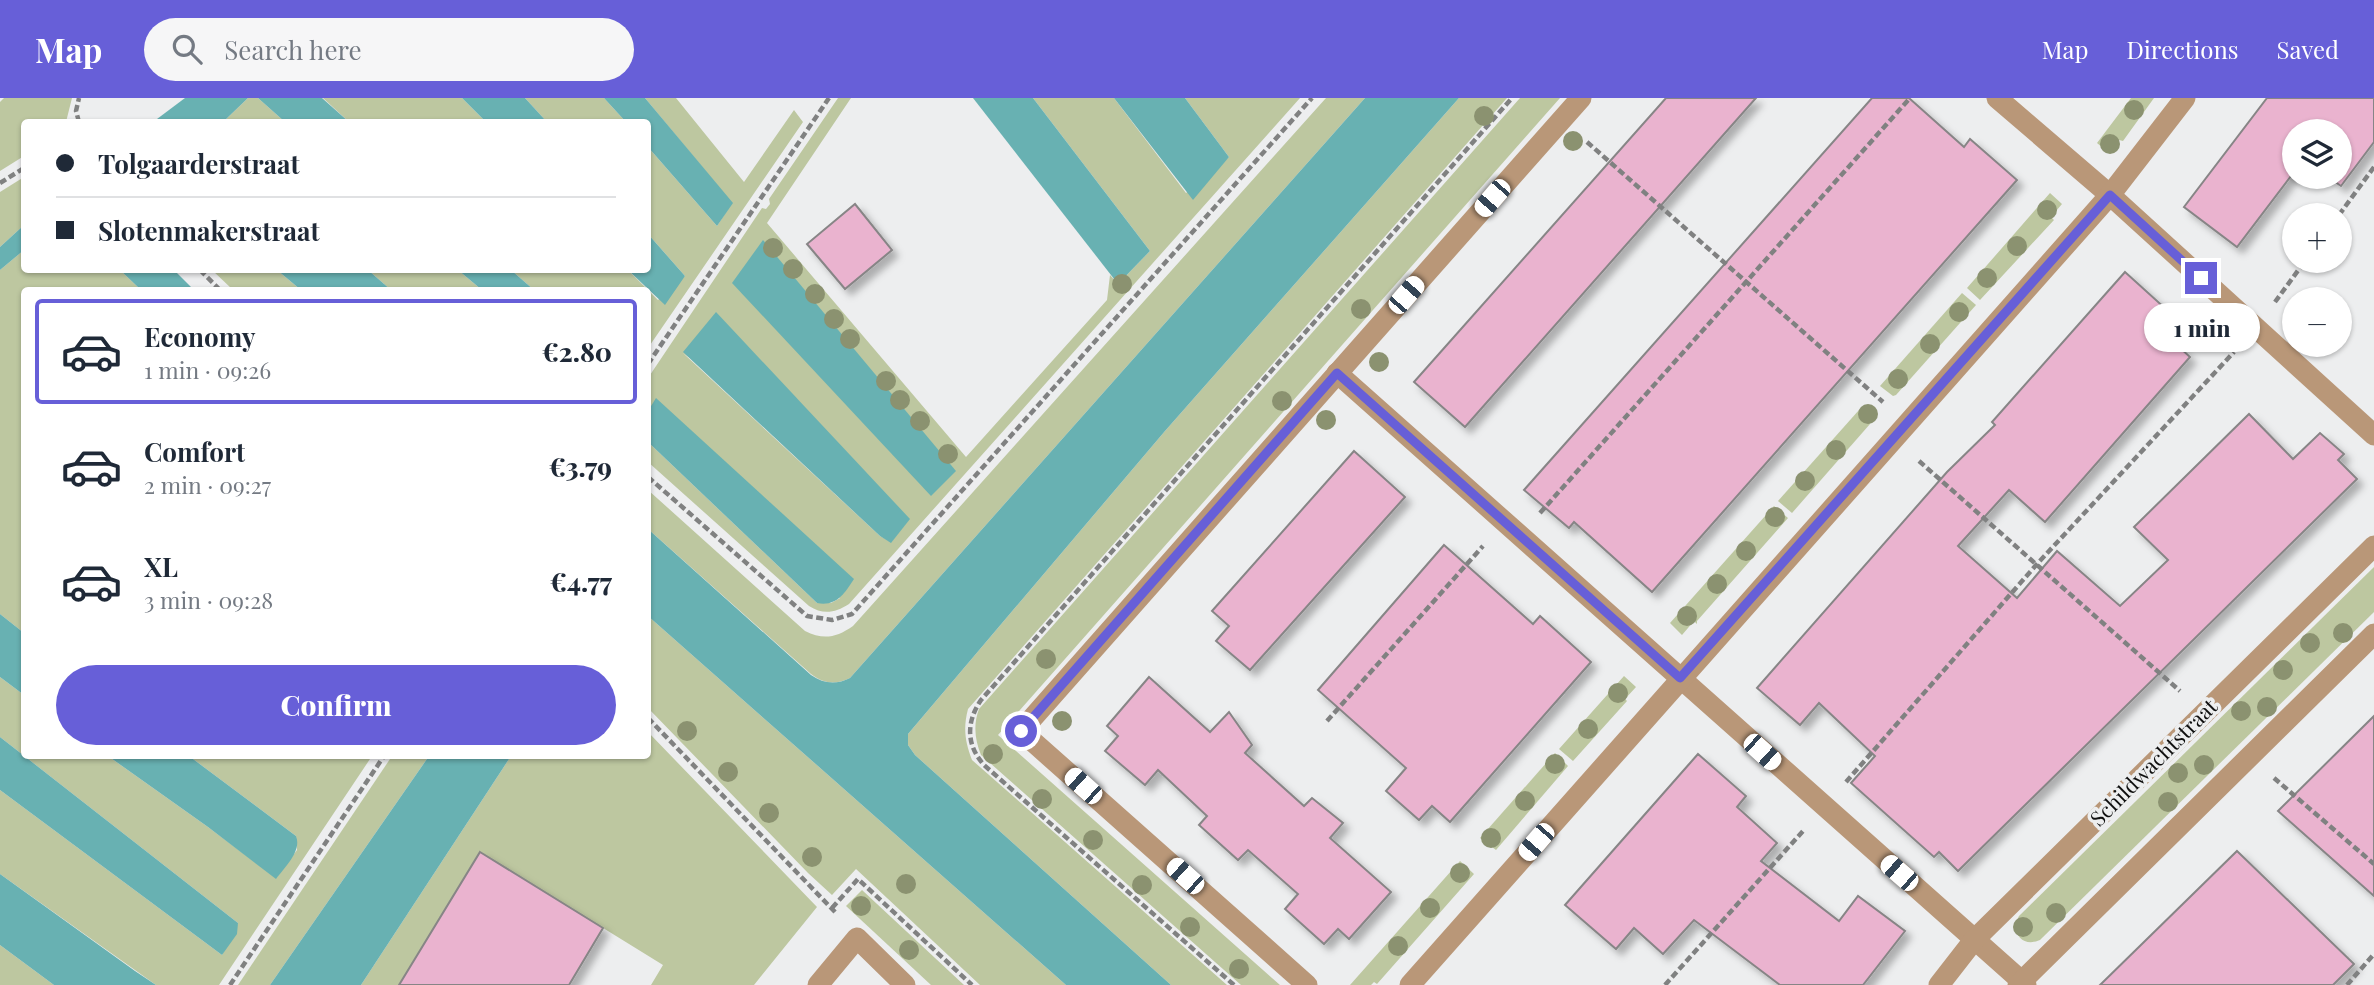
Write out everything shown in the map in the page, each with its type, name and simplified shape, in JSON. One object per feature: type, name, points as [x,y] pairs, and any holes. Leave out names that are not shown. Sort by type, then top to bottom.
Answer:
[{"type":"street","points":[[1307,985],[1021,731],[1581,98]]},
{"type":"street","points":[[1997,98],[2110,195],[2374,435]]},
{"type":"street","points":[[1410,985],[2110,195],[2185,98]]},
{"type":"street","points":[[1337,373],[2022,984],[2374,634]]},
{"type":"street","name":"Schildwachtstraat","points":[[1938,985],[1974,940],[2374,546]]},
{"type":"street","points":[[818,985],[856,938],[905,985]]},
{"type":"path","points":[[78,119],[76,111],[79,98]]},
{"type":"path","points":[[651,360],[829,98]]},
{"type":"path","points":[[651,480],[807,616],[832,620],[852,614],[1312,98]]},
{"type":"path","points":[[1328,720],[1746,282],[1910,98]]},
{"type":"path","points":[[1562,120],[1746,282],[2037,564],[2204,713]]},
{"type":"path","points":[[2348,203],[2374,167]]},
{"type":"path","points":[[0,183],[21,170]]},
{"type":"path","points":[[203,273],[217,287]]},
{"type":"path","points":[[1665,985],[2037,564],[2256,328],[2296,273]]},
{"type":"path","points":[[651,721],[832,908],[856,938]]},
{"type":"path","points":[[2249,757],[2374,864]]},
{"type":"path","points":[[230,985],[382,759]]},
{"type":"path","points":[[832,908],[858,879],[972,985]]},
{"type":"path","points":[[2347,985],[2374,954]]},
{"type":"green space","points":[[4,98],[72,98],[67,119],[21,119],[21,158],[0,171],[0,102]]},
{"type":"green space","points":[[248,98],[258,98],[282,119],[226,119]]},
{"type":"green space","points":[[323,98],[462,98],[483,119],[346,119]]},
{"type":"green space","points":[[525,98],[604,98],[623,119],[544,119]]},
{"type":"green space","points":[[645,98],[676,98],[744,182],[794,110],[803,122],[651,344],[651,293],[658,300],[685,276],[651,237],[651,150],[717,226],[732,203]]},
{"type":"green space","points":[[838,98],[851,98],[767,223],[966,457],[1107,300],[1110,275],[1118,284],[1150,251],[1033,98],[1114,98],[1186,193],[1229,157],[1185,98],[1300,98],[849,604],[829,612],[809,606],[651,465],[651,445],[817,603],[831,603],[840,598],[651,414],[651,374],[762,208],[766,209],[770,204],[769,199]],"holes":[[[683,353],[909,519],[891,542],[880,536]]]},
{"type":"green space","points":[[1326,98],[1365,98],[850,678],[830,682],[811,674],[651,532],[651,493],[805,631],[824,637],[853,626]]},
{"type":"green space","points":[[1459,98],[1507,98],[968,709],[965,735],[972,760],[1227,985],[1171,985],[915,755],[908,745],[908,734],[1165,431]]},
{"type":"green space","points":[[1520,98],[1560,98],[998,735],[1280,985],[1241,985],[981,755],[977,744],[977,715],[979,709]]},
{"type":"green space","points":[[2131,98],[2154,98],[2123,141],[2119,140],[2109,153],[2097,143]]},
{"type":"green space","points":[[21,179],[21,228],[0,247],[0,192]]},
{"type":"green space","points":[[2050,193],[2062,204],[2051,217],[2054,220],[1980,300],[1967,288]]},
{"type":"green space","points":[[21,252],[21,273],[123,273],[138,287],[21,287],[21,631],[0,614],[0,270]]},
{"type":"green space","points":[[215,273],[281,273],[297,287],[230,287]]},
{"type":"green space","points":[[371,273],[462,273],[478,287],[388,287]]},
{"type":"green space","points":[[514,273],[631,273],[645,287],[531,287]]},
{"type":"green space","points":[[1962,293],[1976,305],[1896,395],[1893,396],[1880,386]]},
{"type":"green space","points":[[1859,410],[1872,420],[1870,424],[1792,513],[1778,501]]},
{"type":"green space","points":[[1774,506],[1788,518],[1697,624],[1694,621],[1682,635],[1670,623]]},
{"type":"green space","points":[[2374,567],[2374,612],[2040,940],[2028,942],[2019,937],[2016,928],[2019,916]]},
{"type":"green space","points":[[651,619],[1066,985],[980,985],[856,869],[832,895],[651,711]]},
{"type":"green space","points":[[1624,676],[1636,687],[1625,699],[1627,701],[1573,761],[1559,749]]},
{"type":"green space","points":[[0,677],[21,693],[21,754],[0,737]]},
{"type":"green space","points":[[651,735],[817,907],[754,985],[651,985],[663,965],[480,852],[399,985],[361,985],[509,759],[651,759]]},
{"type":"green space","points":[[1555,753],[1568,766],[1496,850],[1480,838]]},
{"type":"green space","points":[[28,759],[112,759],[276,878],[297,850],[296,836],[193,759],[370,759],[219,985],[156,985],[0,874],[0,790],[222,955],[238,923]]},
{"type":"green space","points":[[390,759],[427,759],[270,985],[238,985]]},
{"type":"green space","points":[[1460,861],[1474,874],[1377,984],[1374,982],[1371,985],[1350,985]]},
{"type":"green space","points":[[862,890],[964,985],[931,985],[846,906]]},
{"type":"green space","points":[[0,945],[54,985],[0,985]]},
{"type":"water","points":[[185,98],[248,98],[226,119],[157,119]]},
{"type":"water","points":[[258,98],[322,98],[346,119],[282,119]]},
{"type":"water","points":[[462,98],[525,98],[544,119],[483,119]]},
{"type":"water","points":[[604,98],[645,98],[733,203],[717,226],[651,150],[651,119],[623,119]]},
{"type":"water","points":[[973,98],[1033,98],[1150,251],[1118,284]]},
{"type":"water","points":[[1114,98],[1185,98],[1229,157],[1193,200]]},
{"type":"water","points":[[1365,98],[1459,98],[1165,431],[908,734],[908,745],[915,755],[1171,985],[1066,985],[651,619],[651,532],[811,675],[830,682],[850,678]]},
{"type":"water","points":[[21,228],[21,252],[0,270],[0,247]]},
{"type":"water","points":[[651,237],[685,276],[665,305],[651,292],[651,287],[646,287],[631,273],[651,273]]},
{"type":"water","points":[[763,240],[956,471],[931,496],[732,283]]},
{"type":"water","points":[[123,273],[177,273],[191,287],[138,287]]},
{"type":"water","points":[[281,273],[371,273],[388,287],[297,287]]},
{"type":"water","points":[[462,273],[514,273],[531,287],[478,287]]},
{"type":"water","points":[[716,312],[910,519],[891,543],[880,536],[683,352]]},
{"type":"water","points":[[656,398],[854,579],[839,598],[830,603],[817,603],[651,445],[651,406]]},
{"type":"water","points":[[0,614],[21,631],[21,693],[0,677]]},
{"type":"water","points":[[0,737],[21,753],[21,759],[28,759],[238,923],[237,934],[222,955],[0,790]]},
{"type":"water","points":[[112,759],[193,759],[296,836],[297,847],[276,879]]},
{"type":"water","points":[[427,759],[509,759],[361,985],[270,985]]},
{"type":"water","points":[[0,874],[156,985],[54,985],[0,945]]},
{"type":"building","points":[[1666,98],[1756,98],[1465,427],[1414,382]]},
{"type":"building","points":[[1872,98],[1909,98],[1964,147],[1970,139],[2017,180],[1652,592],[1574,522],[1569,528],[1524,490]]},
{"type":"building","points":[[2267,98],[2374,98],[2374,142],[2352,171],[2352,119],[2282,119],[2282,188],[2237,247],[2184,207]]},
{"type":"building","points":[[855,204],[892,250],[845,289],[807,244]]},
{"type":"building","points":[[2125,272],[2167,310],[2154,324],[2190,357],[2045,522],[2009,490],[1958,546],[2017,598],[2057,551],[2120,606],[2168,560],[2134,527],[2249,414],[2293,459],[2320,433],[2344,454],[2338,460],[2357,479],[1958,871],[1939,852],[1934,857],[1851,783],[1875,756],[1819,703],[1800,725],[1757,688],[1947,472],[1995,425],[1992,422]]},
{"type":"building","points":[[1354,451],[1405,497],[1250,670],[1216,641],[1229,626],[1212,611]]},
{"type":"building","points":[[1444,545],[1533,624],[1540,616],[1591,662],[1450,822],[1432,806],[1419,820],[1386,791],[1406,768],[1318,690]]},
{"type":"building","points":[[1149,677],[1210,732],[1229,712],[1252,745],[1245,753],[1304,806],[1312,798],[1343,823],[1330,838],[1391,892],[1349,939],[1338,929],[1324,944],[1285,909],[1298,894],[1248,850],[1238,860],[1199,825],[1207,816],[1158,770],[1145,785],[1105,751],[1118,736],[1107,726]]},
{"type":"building","points":[[2374,716],[2374,896],[2278,811]]},
{"type":"building","points":[[1698,754],[1746,796],[1737,807],[1777,843],[1761,861],[1839,921],[1858,896],[1905,931],[1863,985],[1780,985],[1694,920],[1663,954],[1634,928],[1616,949],[1565,905]]},
{"type":"building","points":[[2237,851],[2354,964],[2333,985],[2100,985]]},
{"type":"building","points":[[480,852],[603,928],[569,985],[399,985]]},
{"type":"route","points":[[1021,731],[1337,373],[1680,678],[2110,195],[2201,278]]}]
